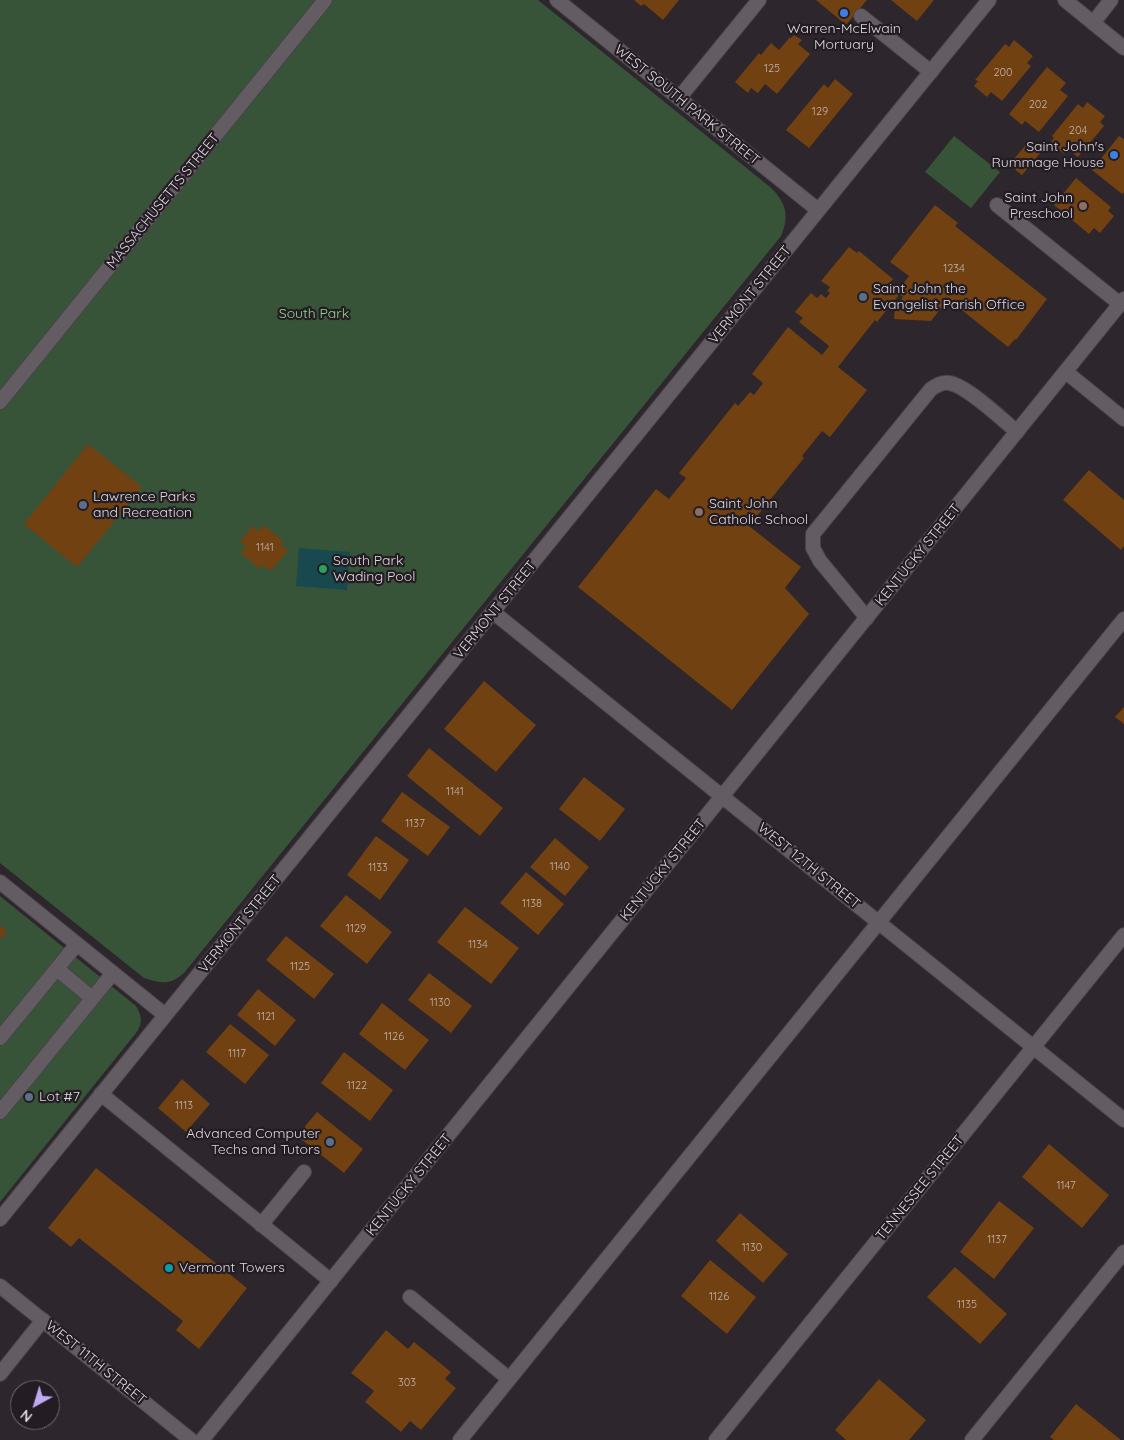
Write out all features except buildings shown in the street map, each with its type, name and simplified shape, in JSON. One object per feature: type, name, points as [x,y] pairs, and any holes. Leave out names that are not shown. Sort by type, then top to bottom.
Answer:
[{"type":"street","name":"MASSACHUSETTS STREET","points":[[0,402],[325,0]]},
{"type":"street","name":"WEST SOUTH PARK STREET","points":[[556,0],[818,210]]},
{"type":"street","points":[[679,98],[759,0]]},
{"type":"street","name":"VERMONT STREET","points":[[0,1219],[989,0]]},
{"type":"street","points":[[1065,0],[1124,48]]},
{"type":"street","points":[[1093,22],[1111,0]]},
{"type":"street","points":[[861,16],[931,72]]},
{"type":"street","points":[[997,205],[1122,302]]},
{"type":"street","name":"KENTUCKY STREET","points":[[202,1440],[1122,302]]},
{"type":"street","points":[[1066,372],[1124,419]]},
{"type":"street","points":[[867,618],[820,560],[813,548],[813,534],[825,519],[931,389],[939,383],[951,383],[963,388],[1017,432]]},
{"type":"street","name":"WEST 12TH STREET","points":[[493,612],[1124,1120]]},
{"type":"street","points":[[460,1440],[1124,619]]},
{"type":"street","points":[[0,882],[166,1016]]},
{"type":"street","name":"TENNESSEE STREET","points":[[716,1440],[1124,935]]},
{"type":"street","points":[[0,1038],[77,944]]},
{"type":"street","points":[[56,969],[92,998]]},
{"type":"street","points":[[0,1112],[112,973]]},
{"type":"street","points":[[101,1094],[331,1281]]},
{"type":"street","points":[[261,1225],[304,1172]]},
{"type":"street","points":[[972,1440],[1124,1252]]},
{"type":"street","name":"WEST 11TH STREET","points":[[0,1286],[191,1440]]},
{"type":"street","points":[[410,1297],[509,1379]]},
{"type":"street","points":[[2,1368],[43,1320]]},
{"type":"green space","name":"South Park","points":[[0,0],[538,0],[770,187],[780,198],[785,210],[784,229],[781,236],[184,973],[169,982],[144,978],[0,863]]},
{"type":"green space","points":[[954,136],[1000,172],[971,208],[925,172]]},
{"type":"green space","name":"Lot #7","points":[[0,896],[136,1006],[141,1019],[136,1033],[0,1202]]},
{"type":"water","name":"South Park Wading Pool","points":[[299,548],[350,552],[347,590],[296,586]]},
{"type":"place","name":"Warren-McElwain Mortuary","points":[[844,13]]},
{"type":"place","name":"Saint John's Rummage House","points":[[1114,155]]},
{"type":"place","name":"Saint John Preschool","points":[[1083,206]]},
{"type":"place","name":"Saint John the Evangelist Parish Office","points":[[863,297]]},
{"type":"place","name":"Lawrence Parks and Recreation","points":[[83,505]]},
{"type":"place","name":"Saint John Catholic School","points":[[699,512]]},
{"type":"place","name":"South Park Wading Pool","points":[[323,569]]},
{"type":"place","name":"Lot #7","points":[[29,1097]]},
{"type":"place","name":"Advanced Computer Techs and Tutors","points":[[330,1142]]},
{"type":"place","name":"Vermont Towers","points":[[169,1268]]}]
